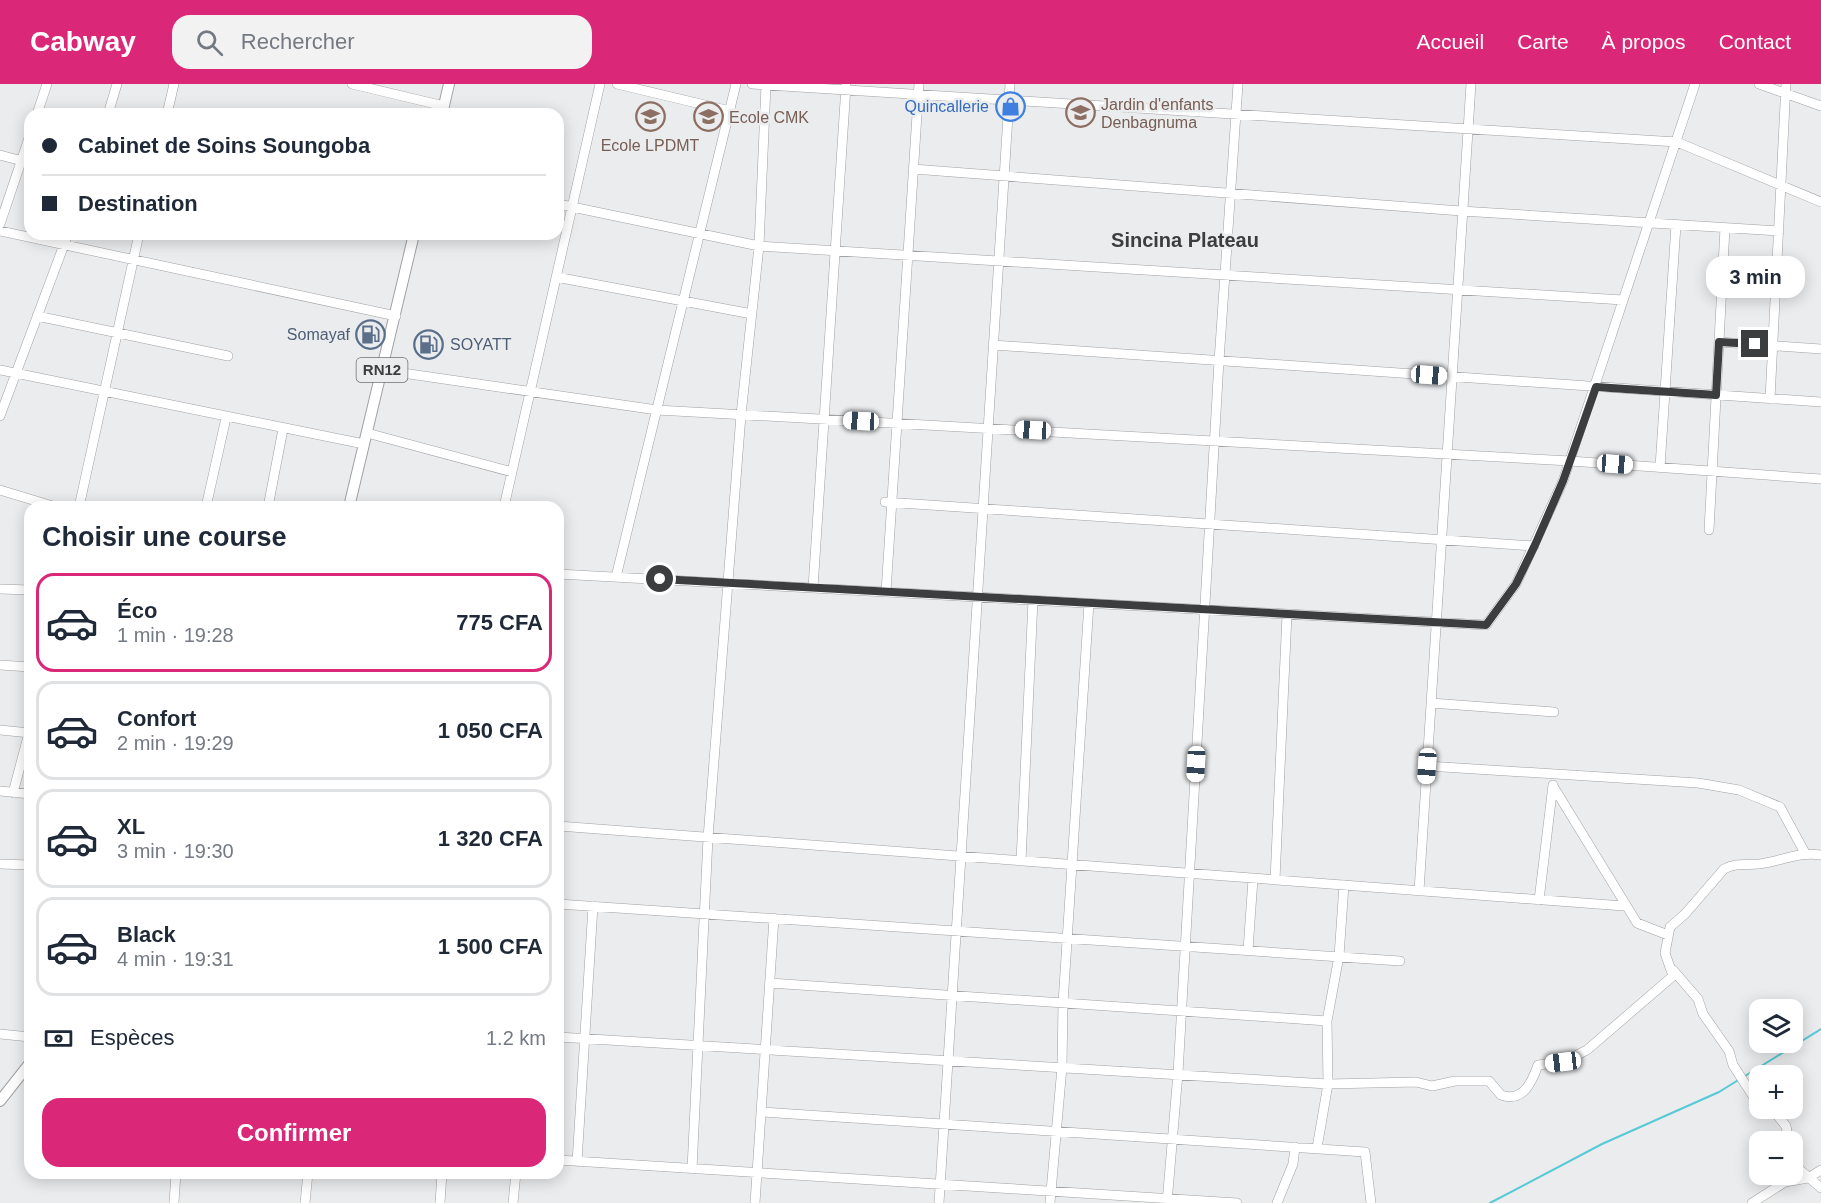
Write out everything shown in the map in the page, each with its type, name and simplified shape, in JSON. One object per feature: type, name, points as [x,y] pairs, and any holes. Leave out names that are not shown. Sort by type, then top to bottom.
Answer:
[{"type":"main road","points":[[443,108],[449,84]]},
{"type":"main road","name":"RN12","points":[[350,501],[413,240]]},
{"type":"main road","points":[[0,1101],[24,1071]]},
{"type":"street","points":[[39,108],[47,84]]},
{"type":"street","points":[[110,108],[117,84]]},
{"type":"street","points":[[168,108],[174,84]]},
{"type":"street","points":[[352,84],[436,108]]},
{"type":"street","points":[[505,501],[600,84]]},
{"type":"street","points":[[617,84],[730,111]]},
{"type":"street","points":[[616,577],[736,84]]},
{"type":"street","points":[[752,84],[846,87],[918,94],[1677,142],[1821,202]]},
{"type":"street","points":[[886,592],[889,502],[897,423],[919,84]]},
{"type":"street","points":[[939,1203],[1010,84]]},
{"type":"street","points":[[1167,1201],[1178,1073],[1219,361],[1233,195],[1239,84]]},
{"type":"street","points":[[1419,891],[1448,454],[1461,211],[1471,84]]},
{"type":"street","points":[[564,574],[1486,625],[1516,584],[1570,461],[1596,387],[1647,223],[1677,142],[1695,84]]},
{"type":"street","points":[[1759,84],[1821,106]]},
{"type":"street","points":[[1770,399],[1786,84]]},
{"type":"street","points":[[692,1169],[708,838],[741,415],[759,246],[766,85]]},
{"type":"street","points":[[813,588],[846,87]]},
{"type":"street","points":[[0,156],[24,162]]},
{"type":"street","points":[[0,224],[24,167]]},
{"type":"street","points":[[914,169],[1233,195],[1779,231]]},
{"type":"street","points":[[564,205],[759,246],[1623,300]]},
{"type":"street","points":[[1659,467],[1676,225]]},
{"type":"street","points":[[1709,530],[1725,228]]},
{"type":"street","points":[[0,231],[24,237]]},
{"type":"street","points":[[38,240],[396,316]]},
{"type":"street","points":[[0,416],[66,240]]},
{"type":"street","points":[[80,501],[138,240]]},
{"type":"street","points":[[556,277],[752,314]]},
{"type":"street","points":[[37,316],[228,356]]},
{"type":"street","points":[[1719,342],[1821,349]]},
{"type":"street","points":[[993,345],[1821,402]]},
{"type":"street","points":[[0,370],[283,429],[365,439],[512,472]]},
{"type":"street","points":[[382,370],[657,410],[1570,461],[1821,479]]},
{"type":"street","points":[[207,501],[226,418]]},
{"type":"street","points":[[272,501],[283,429]]},
{"type":"street","points":[[0,490],[36,501]]},
{"type":"street","points":[[889,502],[1534,546]]},
{"type":"street","points":[[0,589],[24,590]]},
{"type":"street","points":[[1021,861],[1033,600]]},
{"type":"street","points":[[1050,1203],[1054,1131],[1062,1067],[1089,603]]},
{"type":"street","points":[[1275,880],[1287,614]]},
{"type":"street","points":[[0,665],[24,667]]},
{"type":"street","points":[[1431,703],[1554,712]]},
{"type":"street","points":[[0,730],[24,731]]},
{"type":"street","points":[[14,793],[24,754]]},
{"type":"street","points":[[1427,766],[1698,783],[1739,790],[1780,807],[1805,853]]},
{"type":"street","points":[[1539,900],[1555,774]]},
{"type":"street","points":[[1553,786],[1624,906],[1637,923],[1668,935]]},
{"type":"street","points":[[0,791],[24,794]]},
{"type":"street","points":[[564,826],[1624,906]]},
{"type":"street","points":[[1749,1089],[1732,1065],[1729,1050],[1703,1014],[1698,999],[1668,964],[1665,953],[1668,935],[1676,920],[1685,914],[1716,876],[1731,864],[1764,864],[1805,853],[1821,855]]},
{"type":"street","points":[[0,864],[24,866]]},
{"type":"street","points":[[1248,950],[1253,879]]},
{"type":"street","points":[[1317,1149],[1328,1084],[1327,1021],[1339,956],[1344,885]]},
{"type":"street","points":[[564,904],[1400,961]]},
{"type":"street","points":[[577,1162],[593,906]]},
{"type":"street","points":[[755,1203],[774,918]]},
{"type":"street","points":[[564,1037],[1178,1073],[1328,1084],[1416,1082],[1432,1086],[1455,1081],[1489,1080],[1501,1095],[1516,1096],[1521,1094],[1531,1081],[1538,1065],[1563,1062],[1587,1050],[1673,976],[1673,970]]},
{"type":"street","points":[[770,983],[1327,1021]]},
{"type":"street","points":[[0,1034],[24,1036]]},
{"type":"street","points":[[762,1112],[1365,1152],[1371,1203]]},
{"type":"street","points":[[1277,1203],[1293,1164],[1295,1147]]},
{"type":"street","points":[[564,1161],[1167,1201],[1237,1203]]},
{"type":"street","points":[[1752,1203],[1785,1182],[1808,1178],[1821,1170]]},
{"type":"street","points":[[1803,1172],[1821,1188]]},
{"type":"street","points":[[174,1203],[176,1179]]},
{"type":"street","points":[[305,1203],[307,1179]]},
{"type":"street","points":[[440,1203],[442,1179]]},
{"type":"street","points":[[513,1203],[515,1179]]},
{"type":"waterway","points":[[1745,1076],[1821,1029]]},
{"type":"waterway","points":[[1490,1203],[1602,1144],[1719,1092],[1740,1079]]},
{"type":"place","name":"Quincallerie","points":[[1010,106]]},
{"type":"place","name":"Jardin d'enfants Denbagnuma","points":[[1080,113]]},
{"type":"place","name":"Ecole LPDMT","points":[[650,117]]},
{"type":"place","name":"Ecole CMK","points":[[708,117]]},
{"type":"place","name":"Somayaf","points":[[371,334]]},
{"type":"place","name":"SOYATT","points":[[429,344]]},
{"type":"district","name":"Sincina Plateau","points":[[1185,240]]},
{"type":"route","points":[[660,579],[1486,625],[1516,584],[1535,545],[1563,481],[1596,387],[1716,395],[1719,342],[1755,344]]}]
